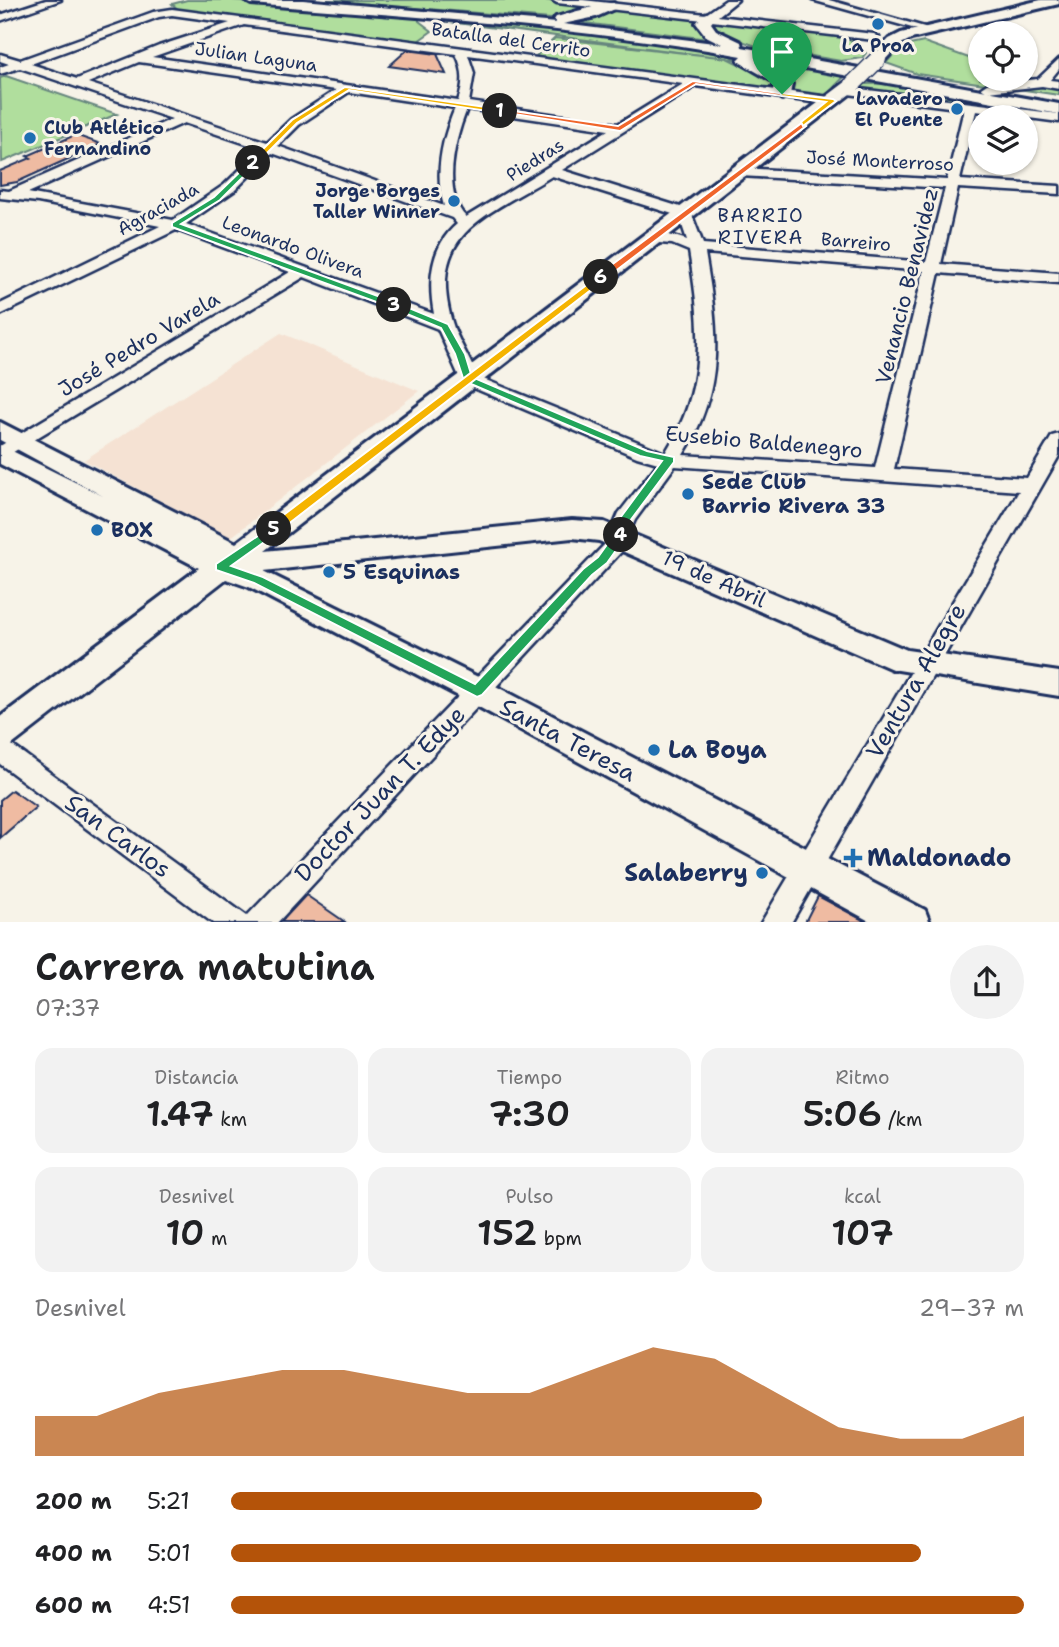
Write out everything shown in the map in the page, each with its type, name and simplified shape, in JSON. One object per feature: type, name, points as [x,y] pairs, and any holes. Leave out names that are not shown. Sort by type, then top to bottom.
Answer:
[{"type":"main road","points":[[251,0],[528,23],[719,48],[1059,109]]},
{"type":"main road","points":[[709,18],[703,23],[707,30],[737,45]]},
{"type":"main road","points":[[875,51],[928,29]]},
{"type":"main road","points":[[719,48],[780,79],[784,84],[782,94]]},
{"type":"street","points":[[0,18],[56,0]]},
{"type":"street","points":[[294,0],[553,21],[737,45],[968,85]]},
{"type":"street","points":[[0,735],[844,91],[875,51],[863,42],[843,34],[709,18],[614,3],[557,0]]},
{"type":"street","points":[[709,18],[733,0]]},
{"type":"street","points":[[817,0],[850,4],[928,29],[1059,0]]},
{"type":"street","name":"Batalla del Cerrito","points":[[157,2],[170,5],[172,12],[782,94],[844,91],[968,106]]},
{"type":"street","points":[[553,21],[592,14],[614,3]]},
{"type":"street","points":[[928,29],[951,22],[974,7]]},
{"type":"street","points":[[0,71],[158,13],[172,12]]},
{"type":"street","points":[[79,82],[138,58],[247,21]]},
{"type":"street","points":[[460,50],[469,76],[464,106],[452,132],[446,160],[447,184],[460,219]]},
{"type":"street","points":[[0,57],[268,147],[460,219]]},
{"type":"street","name":"Julian Laguna","points":[[138,58],[620,128]]},
{"type":"street","points":[[1042,82],[1059,62]]},
{"type":"street","name":"Piedras","points":[[445,326],[441,306],[440,261],[447,240],[460,219],[551,171],[695,82]]},
{"type":"street","points":[[1038,82],[1059,85]]},
{"type":"street","name":"Agraciada","points":[[0,310],[175,225],[217,198],[295,122],[347,88]]},
{"type":"street","points":[[1011,91],[1059,97]]},
{"type":"street","name":"Batalla del Cerrito","points":[[1038,115],[1059,118]]},
{"type":"street","points":[[6,194],[185,118]]},
{"type":"street","name":"Venancio Benavidez","points":[[883,475],[968,119]]},
{"type":"street","points":[[551,171],[685,213],[690,223],[710,344],[707,380],[694,420],[670,460]]},
{"type":"street","name":"José Monterroso","points":[[740,172],[1059,190]]},
{"type":"street","name":"Leonardo Olivera","points":[[6,194],[175,225],[422,315],[445,326]]},
{"type":"street","name":"Barreiro","points":[[651,239],[674,240],[696,248],[1059,278]]},
{"type":"street","name":"José Pedro Varela","points":[[4,446],[302,272]]},
{"type":"street","points":[[445,326],[460,354],[468,379]]},
{"type":"street","name":"Eusebio Baldenegro","points":[[468,379],[644,453],[670,460],[1031,485]]},
{"type":"street","name":"Ventura Alegre","points":[[775,922],[1059,440]]},
{"type":"street","name":"Santa Teresa","points":[[4,446],[198,557],[229,561],[244,573],[281,574],[477,691],[911,922]]},
{"type":"street","name":"Doctor Juan T. Edye","points":[[258,922],[602,560],[620,537],[625,521],[670,460]]},
{"type":"street","name":"19 de Abril","points":[[281,574],[572,529],[589,530],[620,537],[903,662],[1059,684]]},
{"type":"street","name":"Doctor Juan T. Edye","points":[[588,572],[595,558],[597,544],[596,536],[589,530]]},
{"type":"street","name":"San Carlos","points":[[0,750],[236,922]]},
{"type":"shaded area","points":[[281,333],[419,391],[230,538],[84,460]]},
{"type":"green space","points":[[187,0],[232,0],[419,16],[419,21],[432,31],[418,41],[179,10],[172,4]]},
{"type":"green space","points":[[316,0],[543,0],[597,6],[551,19]]},
{"type":"green space","points":[[613,9],[699,19],[716,40],[569,21]]},
{"type":"green space","points":[[427,19],[682,44],[722,52],[738,60]]},
{"type":"green space","points":[[710,21],[839,36],[855,42],[866,53],[862,58],[841,61],[759,47],[716,32]]},
{"type":"green space","points":[[555,38],[727,58],[769,79],[775,86],[758,89],[534,58]]},
{"type":"green space","points":[[924,42],[968,58],[968,82],[917,74],[886,63],[900,47]]},
{"type":"green space","points":[[745,55],[848,73],[826,95],[793,92],[789,81]]},
{"type":"green space","name":"Club Atlético Fernandino","points":[[6,76],[117,114],[2,162],[0,78]]},
{"type":"green space","points":[[1038,80],[1059,84],[1059,95],[1032,91],[1038,91]]},
{"type":"green space","points":[[903,83],[1021,105],[978,105],[859,89],[864,84]]},
{"type":"green space","points":[[1038,108],[1059,112],[1059,116],[1038,113]]},
{"type":"building","points":[[407,50],[437,54],[446,74],[389,66]]},
{"type":"building","points":[[75,135],[101,144],[17,182],[0,185],[0,171]]},
{"type":"building","points":[[12,790],[36,807],[0,838],[0,800]]},
{"type":"building","points":[[306,895],[345,922],[281,922]]},
{"type":"building","points":[[818,896],[867,922],[805,922]]},
{"type":"place","name":"La Proa","points":[[878,24]]},
{"type":"place","name":"Lavadero El Puente","points":[[957,109]]},
{"type":"place","name":"Club Atlético Fernandino","points":[[30,138]]},
{"type":"place","name":"Jorge Borges Taller Winner","points":[[454,201]]},
{"type":"place","name":"Sede Club Barrio Rivera 33","points":[[688,494]]},
{"type":"place","name":"BOX","points":[[97,530]]},
{"type":"place","name":"5 Esquinas","points":[[329,572]]},
{"type":"place","name":"La Boya","points":[[654,750]]},
{"type":"place","name":"Maldonado","points":[[853,858]]},
{"type":"place","name":"Salaberry","points":[[762,873]]},
{"type":"district","name":"BARRIO RIVERA","points":[[761,226]]},
{"type":"route","points":[[782,94],[695,82],[620,128],[347,88],[295,122],[229,188],[175,225],[422,315],[445,326],[460,354],[468,379],[644,453],[670,460],[625,521],[614,547],[477,691],[259,580],[221,567],[263,538],[468,379],[833,101],[782,94]]}]
